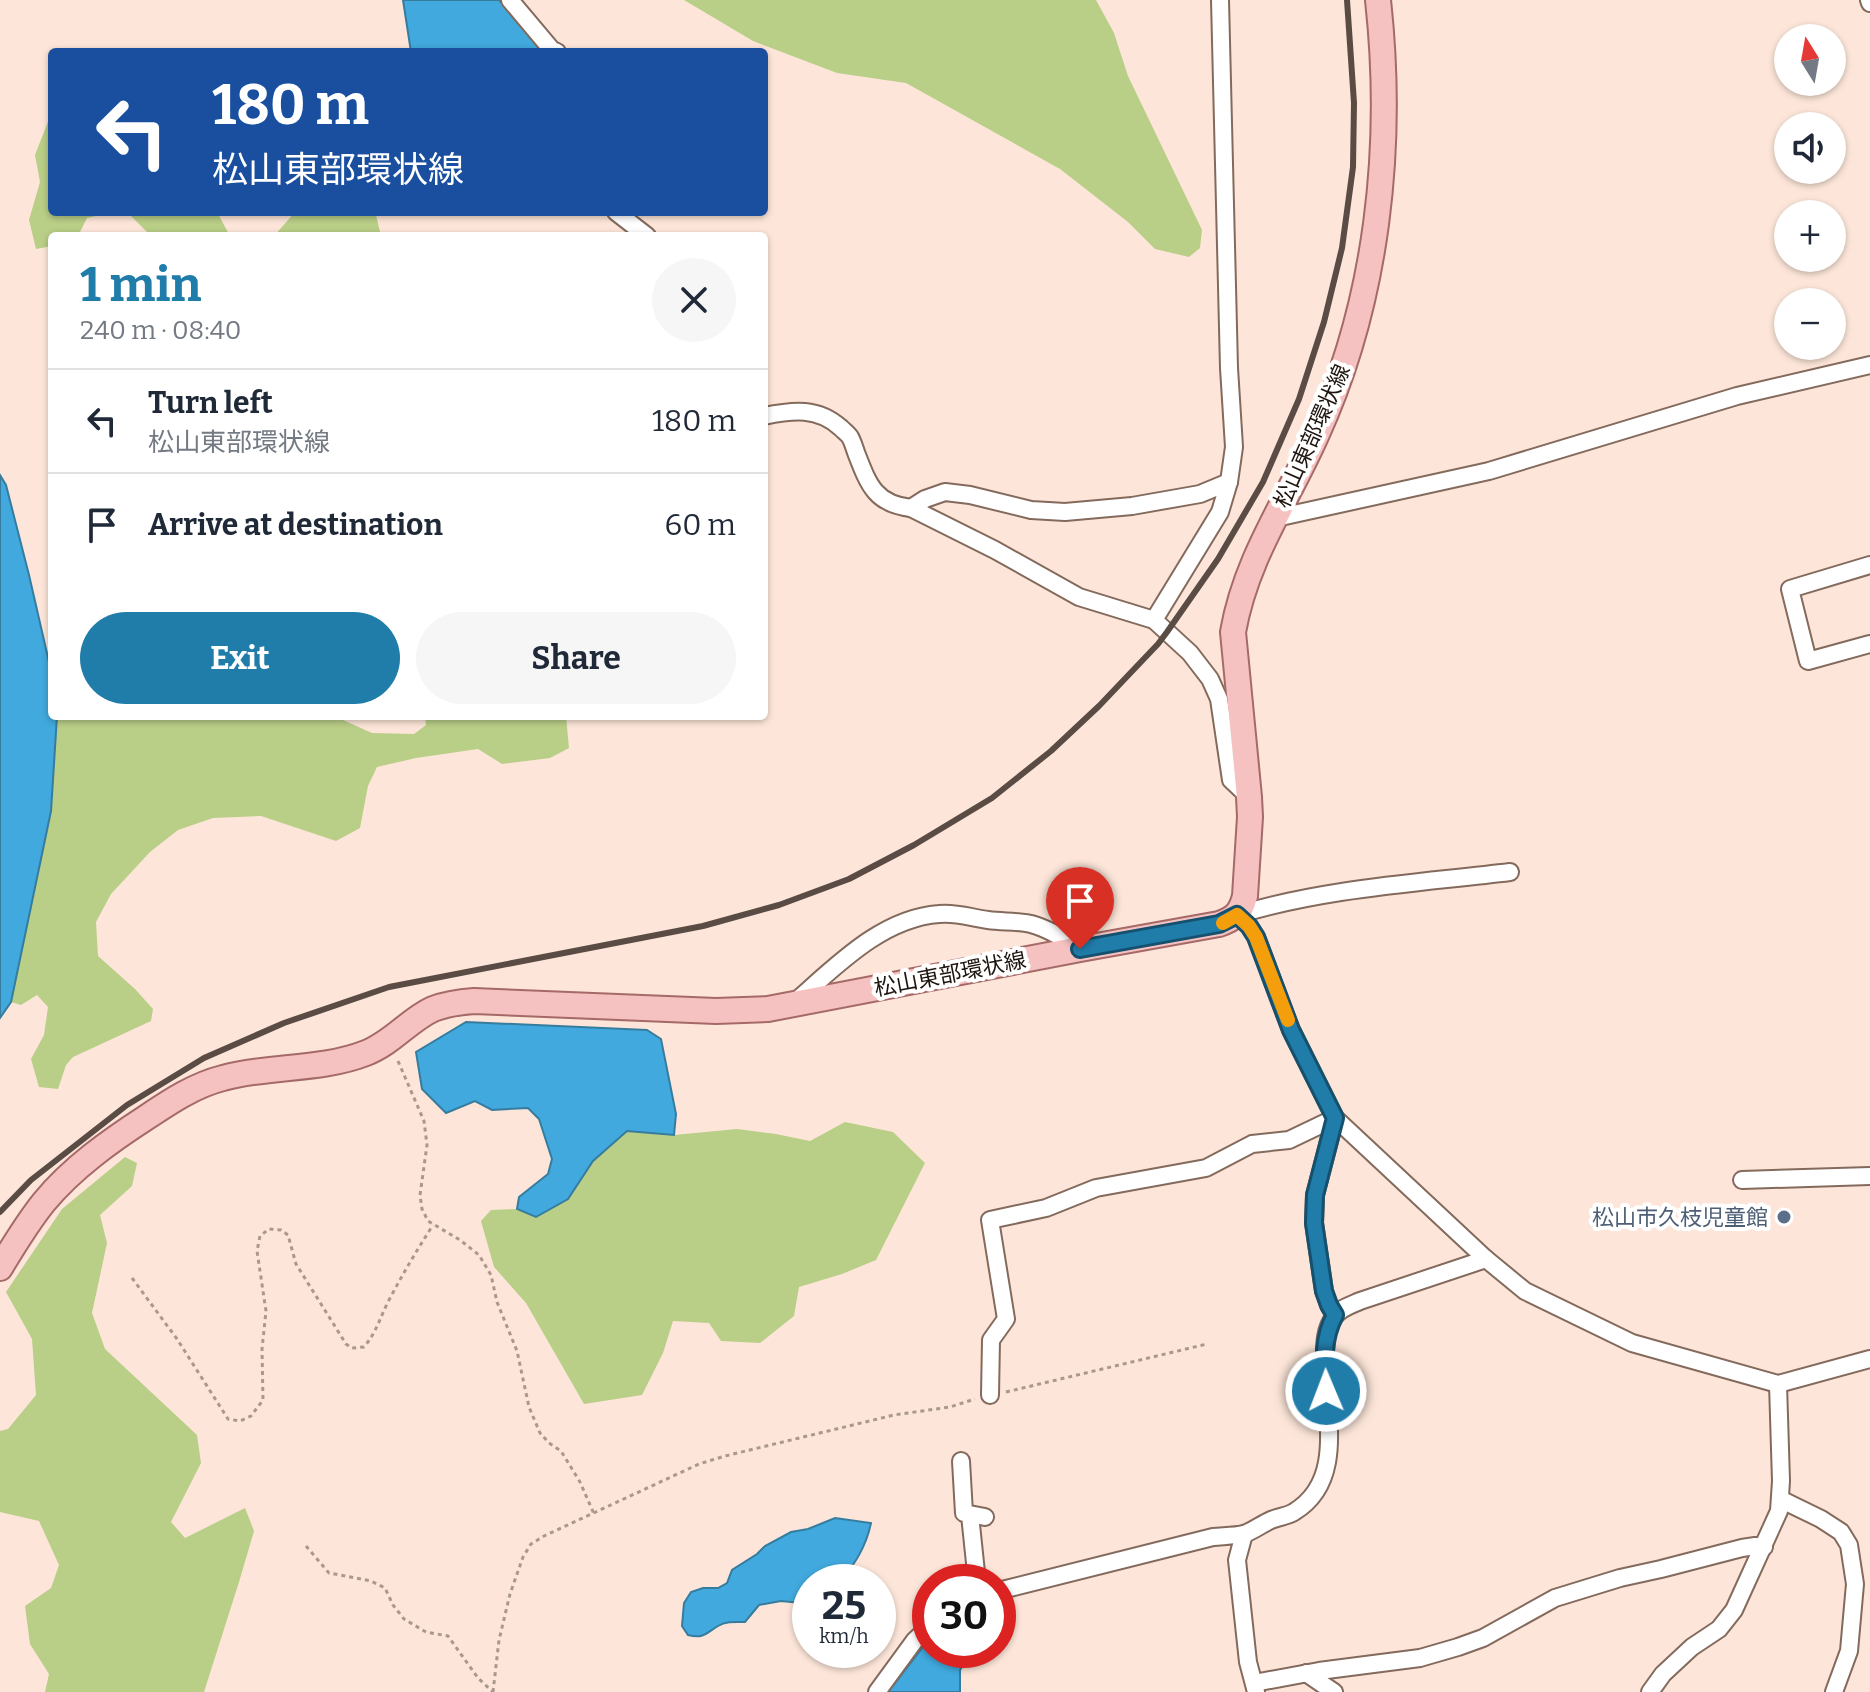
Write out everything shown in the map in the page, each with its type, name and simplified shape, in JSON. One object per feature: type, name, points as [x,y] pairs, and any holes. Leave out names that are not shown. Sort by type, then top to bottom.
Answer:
[{"type":"main road","name":"松山東部環状線","points":[[0,1268],[29,1221],[66,1179],[90,1158],[167,1104],[200,1085],[222,1078],[242,1073],[310,1067],[366,1053],[390,1041],[430,1010],[450,1004],[474,1001],[716,1011],[768,1009],[1219,924],[1237,915],[1245,896],[1250,817],[1233,632],[1246,580],[1317,436],[1342,375],[1358,318],[1380,189],[1384,137],[1378,0]]},
{"type":"street","points":[[510,0],[550,48]]},
{"type":"street","points":[[1154,620],[1220,512],[1229,482],[1234,447],[1229,368],[1220,0]]},
{"type":"street","points":[[621,216],[642,232]]},
{"type":"street","points":[[1276,518],[1489,471],[1737,396],[1870,365]]},
{"type":"street","points":[[768,415],[806,411],[829,417],[850,437],[866,479],[879,495],[894,506],[911,508],[1079,597],[1154,620],[1190,653],[1210,679],[1219,699],[1231,780],[1249,797]]},
{"type":"street","points":[[911,508],[945,492],[1031,510],[1065,512],[1132,506],[1200,494],[1229,482]]},
{"type":"street","points":[[1870,565],[1790,589],[1808,661],[1870,644]]},
{"type":"street","points":[[1237,915],[1350,891],[1510,872]]},
{"type":"street","points":[[790,1005],[877,936],[900,923],[923,916],[942,913],[1029,924],[1060,935],[1080,949]]},
{"type":"street","points":[[1237,915],[1256,937],[1291,1030],[1335,1118],[1486,1259],[1525,1291],[1632,1343],[1778,1384],[1870,1359]]},
{"type":"street","points":[[1335,1118],[1315,1195],[1314,1223],[1324,1291],[1335,1315]]},
{"type":"street","points":[[990,1395],[991,1340],[1006,1319],[990,1220],[1046,1208],[1096,1188],[1206,1168],[1252,1144],[1289,1140],[1335,1118]]},
{"type":"street","points":[[1742,1180],[1870,1176]]},
{"type":"street","points":[[1016,1586],[1213,1537],[1244,1534],[1294,1512],[1310,1498],[1323,1479],[1329,1459],[1325,1345],[1327,1330],[1335,1315],[1360,1301],[1486,1259]]},
{"type":"street","points":[[1650,1692],[1663,1674],[1692,1647],[1719,1629],[1734,1610],[1779,1511],[1778,1384]]},
{"type":"street","points":[[961,1461],[964,1513],[978,1516],[977,1564]]},
{"type":"street","points":[[1780,1499],[1841,1532],[1849,1545],[1855,1584],[1849,1651],[1834,1692]]},
{"type":"street","points":[[1244,1534],[1237,1560],[1248,1662],[1255,1688],[1306,1673],[1433,1655],[1483,1638],[1555,1598],[1584,1588],[1742,1548],[1764,1547]]},
{"type":"street","points":[[877,1692],[912,1644]]},
{"type":"street","points":[[1306,1673],[1334,1692]]},
{"type":"path","points":[[390,1041],[424,1121],[427,1145],[420,1195],[422,1209],[428,1221],[479,1255],[491,1275],[497,1302],[517,1351],[529,1407],[540,1433],[561,1451],[580,1482],[594,1514]]},
{"type":"path","points":[[132,1278],[177,1339],[228,1419],[240,1421],[251,1416],[263,1400],[262,1349],[266,1311],[257,1251],[260,1236],[269,1229],[281,1230],[288,1235],[296,1264],[346,1344],[352,1348],[364,1347],[374,1335],[387,1304],[433,1225]]},
{"type":"path","points":[[306,1546],[329,1573],[371,1581],[385,1588],[404,1619],[426,1632],[448,1636],[478,1678],[493,1692],[499,1640],[510,1594],[523,1557],[531,1544],[544,1536],[699,1464],[725,1456],[894,1415],[950,1407],[1207,1344]]},
{"type":"green space","points":[[684,0],[1096,0],[1114,33],[1128,76],[1202,230],[1200,248],[1189,257],[1155,249],[1128,222],[1060,169],[906,83],[837,73],[753,41]]},
{"type":"green space","points":[[48,122],[48,216],[96,216],[87,218],[80,232],[48,232],[48,247],[36,249],[29,220],[40,182],[35,155]]},
{"type":"green space","points":[[131,216],[219,216],[228,232],[147,232]]},
{"type":"green space","points":[[292,216],[376,216],[380,232],[278,232]]},
{"type":"green space","points":[[57,720],[343,720],[372,733],[414,734],[426,725],[425,720],[566,720],[569,748],[550,758],[502,764],[478,749],[377,767],[368,786],[360,828],[336,841],[261,816],[213,818],[178,830],[150,852],[111,894],[96,922],[98,956],[153,1009],[151,1021],[73,1057],[66,1065],[58,1089],[39,1087],[31,1059],[44,1035],[48,1007],[37,995],[21,1005],[11,1002],[51,811]]},
{"type":"green space","points":[[845,1122],[893,1132],[925,1163],[876,1260],[799,1287],[794,1316],[760,1343],[721,1341],[709,1323],[673,1321],[663,1353],[642,1395],[584,1404],[526,1303],[494,1267],[481,1221],[491,1210],[517,1209],[537,1217],[568,1199],[593,1161],[627,1131],[674,1135],[737,1129],[810,1141]]},
{"type":"green space","points":[[125,1157],[137,1163],[132,1186],[100,1215],[107,1243],[92,1313],[105,1349],[197,1435],[201,1463],[171,1522],[185,1538],[245,1508],[254,1531],[204,1692],[45,1692],[49,1674],[30,1644],[25,1606],[51,1588],[59,1565],[39,1521],[0,1512],[0,1431],[8,1429],[36,1395],[32,1339],[6,1292],[62,1209]]},
{"type":"water","points":[[403,0],[499,0],[543,48],[410,48]]},
{"type":"water","points":[[0,475],[6,485],[48,658],[48,720],[57,720],[51,811],[11,1002],[0,1018]]},
{"type":"water","points":[[466,1022],[647,1030],[661,1039],[676,1114],[674,1135],[627,1131],[593,1161],[568,1199],[536,1217],[517,1209],[519,1197],[548,1174],[552,1159],[539,1119],[528,1108],[492,1110],[475,1101],[446,1113],[422,1089],[416,1052]]},
{"type":"water","points":[[835,1518],[871,1523],[866,1540],[853,1564],[792,1564],[792,1602],[759,1605],[745,1622],[724,1623],[701,1636],[688,1635],[682,1626],[684,1603],[691,1592],[718,1588],[727,1583],[732,1570],[765,1546],[791,1532]]},
{"type":"water","points":[[912,1661],[912,1668],[961,1668],[960,1692],[888,1692]]},
{"type":"railway","points":[[0,1212],[31,1180],[127,1105],[204,1058],[284,1023],[389,987],[703,926],[779,905],[849,879],[914,845],[992,798],[1051,751],[1099,706],[1167,632],[1218,559],[1263,482],[1299,399],[1324,322],[1342,248],[1353,167],[1354,103],[1347,0]]},
{"type":"slow traffic","points":[[1223,923],[1237,915],[1249,926],[1288,1020]]},
{"type":"place","name":"松山市久枝児童館","points":[[1784,1217]]},
{"type":"route","points":[[1080,949],[1219,924],[1237,915],[1256,937],[1291,1030],[1335,1118],[1315,1195],[1314,1223],[1324,1291],[1335,1315],[1327,1330],[1325,1345],[1326,1391]]}]
